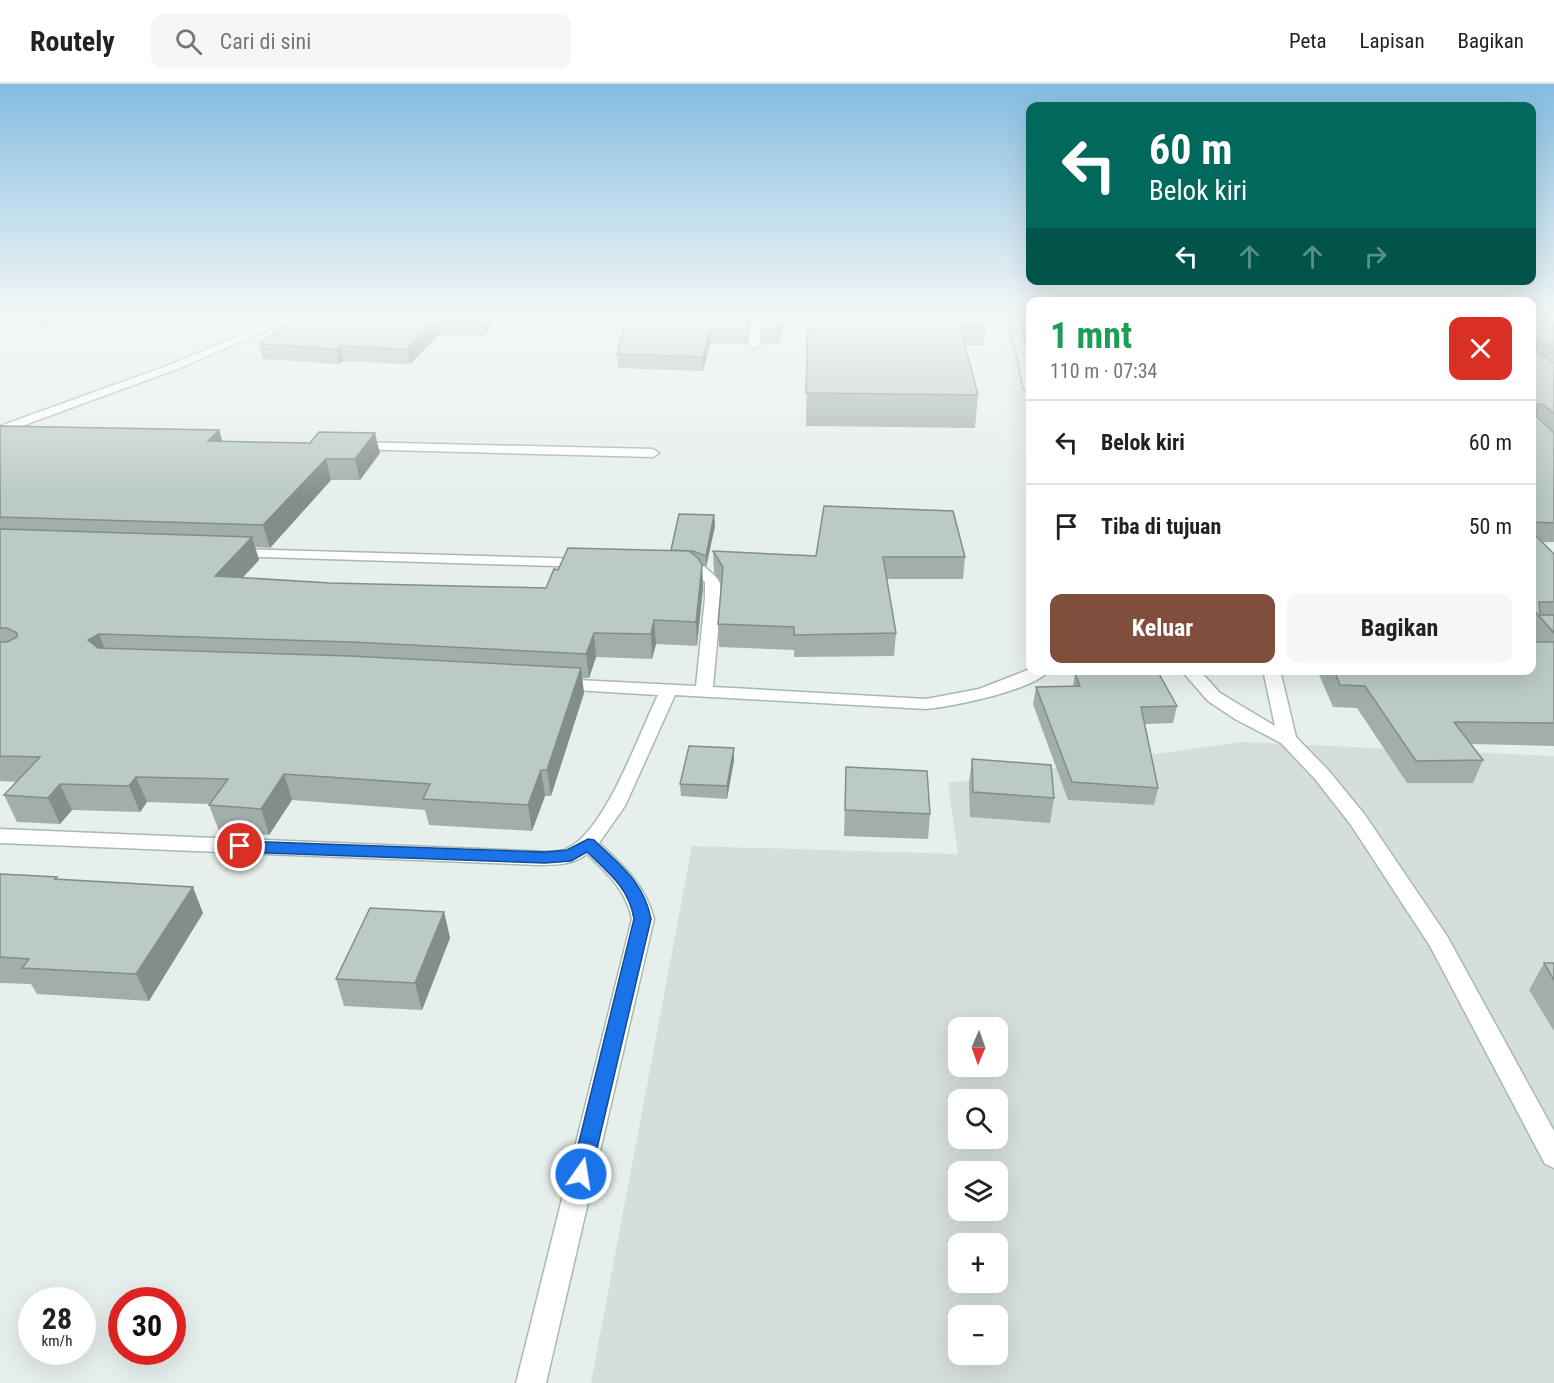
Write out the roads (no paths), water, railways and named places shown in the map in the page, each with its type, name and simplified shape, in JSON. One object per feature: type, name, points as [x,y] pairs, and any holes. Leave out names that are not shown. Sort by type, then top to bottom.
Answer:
[{"type":"street","points":[[0,430],[141,379]]},
{"type":"street","points":[[0,439],[14,439]]},
{"type":"street","points":[[345,446],[653,453]]},
{"type":"street","points":[[218,553],[607,564]]},
{"type":"street","points":[[664,566],[700,570],[712,581],[713,598],[704,693]]},
{"type":"street","points":[[541,684],[927,705],[980,696],[1032,675]]},
{"type":"street","points":[[1194,675],[1214,697],[1241,715],[1287,739],[1322,775],[1358,820],[1440,942],[1554,1156]]},
{"type":"street","points":[[1272,675],[1287,739]]},
{"type":"street","points":[[0,837],[503,858],[571,855],[588,844],[608,821],[668,691]]},
{"type":"street","points":[[531,1383],[643,919],[639,901],[623,877],[588,844]]}]
